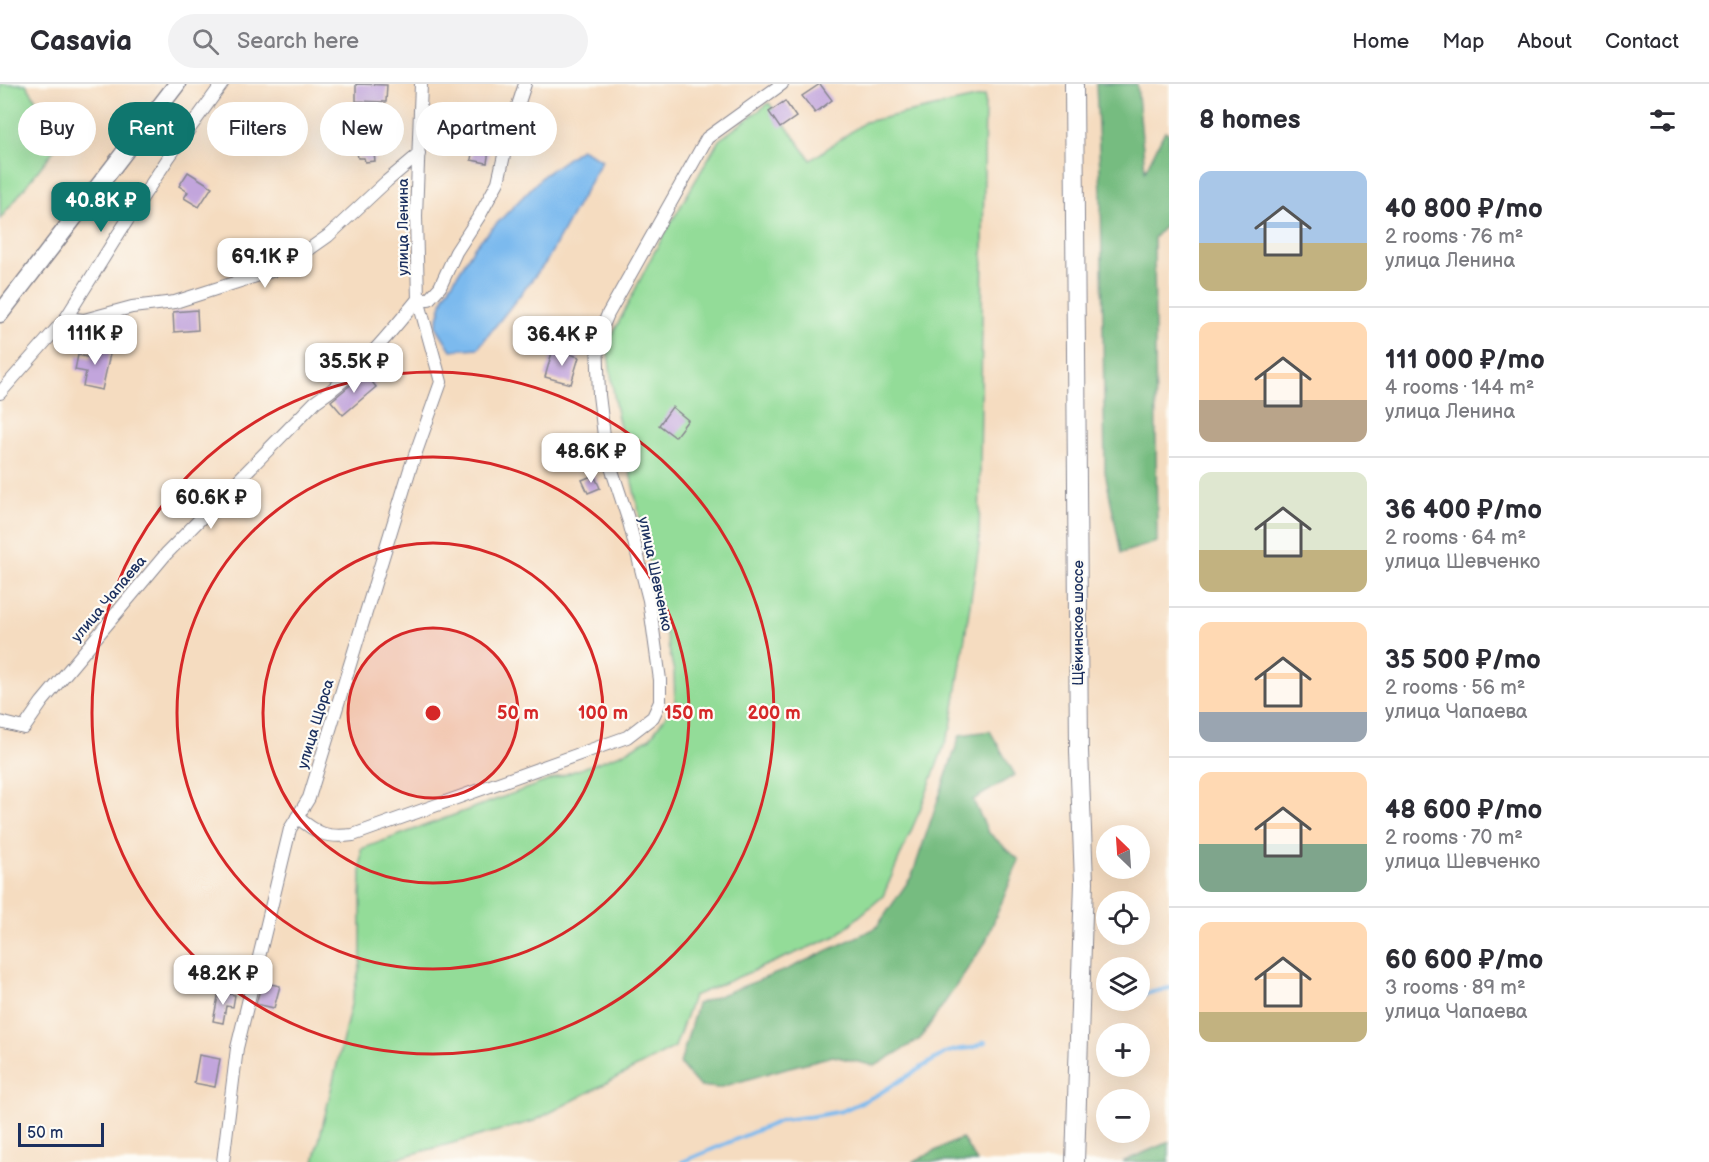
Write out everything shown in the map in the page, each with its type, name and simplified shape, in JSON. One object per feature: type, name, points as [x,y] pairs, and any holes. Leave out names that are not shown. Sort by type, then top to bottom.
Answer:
[{"type":"main road","points":[[0,314],[177,84]]},
{"type":"main road","name":"Щёкинское шоссе","points":[[1074,84],[1079,751],[1084,882],[1082,1014],[1075,1162]]},
{"type":"street","points":[[0,393],[66,318],[169,158],[222,84]]},
{"type":"street","name":"улица Ленина","points":[[420,102],[421,84]]},
{"type":"street","points":[[418,299],[429,299],[440,287],[456,252],[498,182],[509,133],[525,84]]},
{"type":"street","name":"улица Шевченко","points":[[297,817],[316,832],[334,837],[353,835],[627,737],[653,717],[660,702],[660,680],[648,600],[629,522],[606,452],[599,395],[597,340],[608,314],[707,138],[783,84]]},
{"type":"street","points":[[66,318],[84,320],[132,307],[174,302],[284,267],[328,236],[417,156]]},
{"type":"street","name":"улица Ленина","points":[[418,299],[416,216],[419,156]]},
{"type":"street","name":"улица Чапаева","points":[[0,722],[24,728],[50,693],[166,554],[315,402],[338,387],[386,338],[418,299]]},
{"type":"street","name":"улица Щорса","points":[[223,1162],[237,1048],[290,828],[309,798],[410,469],[441,382],[418,299]]},
{"type":"green space","points":[[0,84],[26,84],[38,102],[18,102],[18,156],[49,156],[0,219]]},
{"type":"green space","points":[[1096,84],[1137,84],[1145,171],[1165,131],[1169,134],[1169,221],[1154,238],[1157,542],[1121,553],[1105,472],[1101,193]]},
{"type":"green space","points":[[985,96],[979,546],[951,727],[920,810],[883,896],[836,936],[693,996],[675,1047],[534,1121],[383,1162],[314,1162],[361,962],[361,849],[621,754],[650,738],[675,703],[674,672],[616,409],[607,346],[652,256],[719,140],[769,103],[811,160],[865,122]]},
{"type":"green space","points":[[990,731],[1015,775],[973,800],[988,832],[1019,860],[985,943],[920,1039],[875,1066],[833,1056],[718,1088],[699,1086],[680,1064],[697,1004],[788,969],[876,928],[912,876],[960,735]]},
{"type":"green space","points":[[962,1138],[977,1162],[912,1162]]},
{"type":"green space","points":[[1169,1142],[1169,1162],[1122,1162]]},
{"type":"water","points":[[581,149],[602,160],[546,262],[478,348],[451,350],[436,326],[444,296],[475,246],[544,175]]},
{"type":"building","points":[[356,84],[387,85],[386,102],[356,101]]},
{"type":"building","points":[[820,84],[832,100],[815,113],[802,96]]},
{"type":"building","points":[[785,101],[796,117],[780,128],[769,112]]},
{"type":"building","points":[[358,156],[374,156],[375,161],[365,162],[364,158],[358,158]]},
{"type":"building","points":[[472,156],[488,156],[487,163],[471,160]]},
{"type":"building","points":[[188,172],[212,187],[199,207],[184,198],[188,192],[179,186]]},
{"type":"building","points":[[197,310],[198,330],[174,332],[173,312]]},
{"type":"building","points":[[95,341],[112,345],[102,390],[83,386],[86,372],[75,370],[78,355],[91,358]]},
{"type":"building","points":[[553,349],[579,357],[571,384],[545,377]]},
{"type":"building","points":[[365,373],[376,387],[343,415],[331,401]]},
{"type":"building","points":[[672,407],[688,420],[675,437],[659,425]]},
{"type":"building","points":[[594,475],[600,488],[588,493],[582,480]]},
{"type":"building","points":[[262,982],[280,986],[274,1008],[256,1004]]},
{"type":"building","points":[[219,992],[235,995],[233,1007],[226,1006],[223,1023],[213,1021]]},
{"type":"building","points":[[199,1055],[220,1059],[215,1087],[194,1083]]},
{"type":"waterway","points":[[1150,993],[1169,988]]},
{"type":"waterway","points":[[682,1162],[782,1120],[842,1111],[875,1096],[945,1053],[972,1048],[985,1042]]}]
